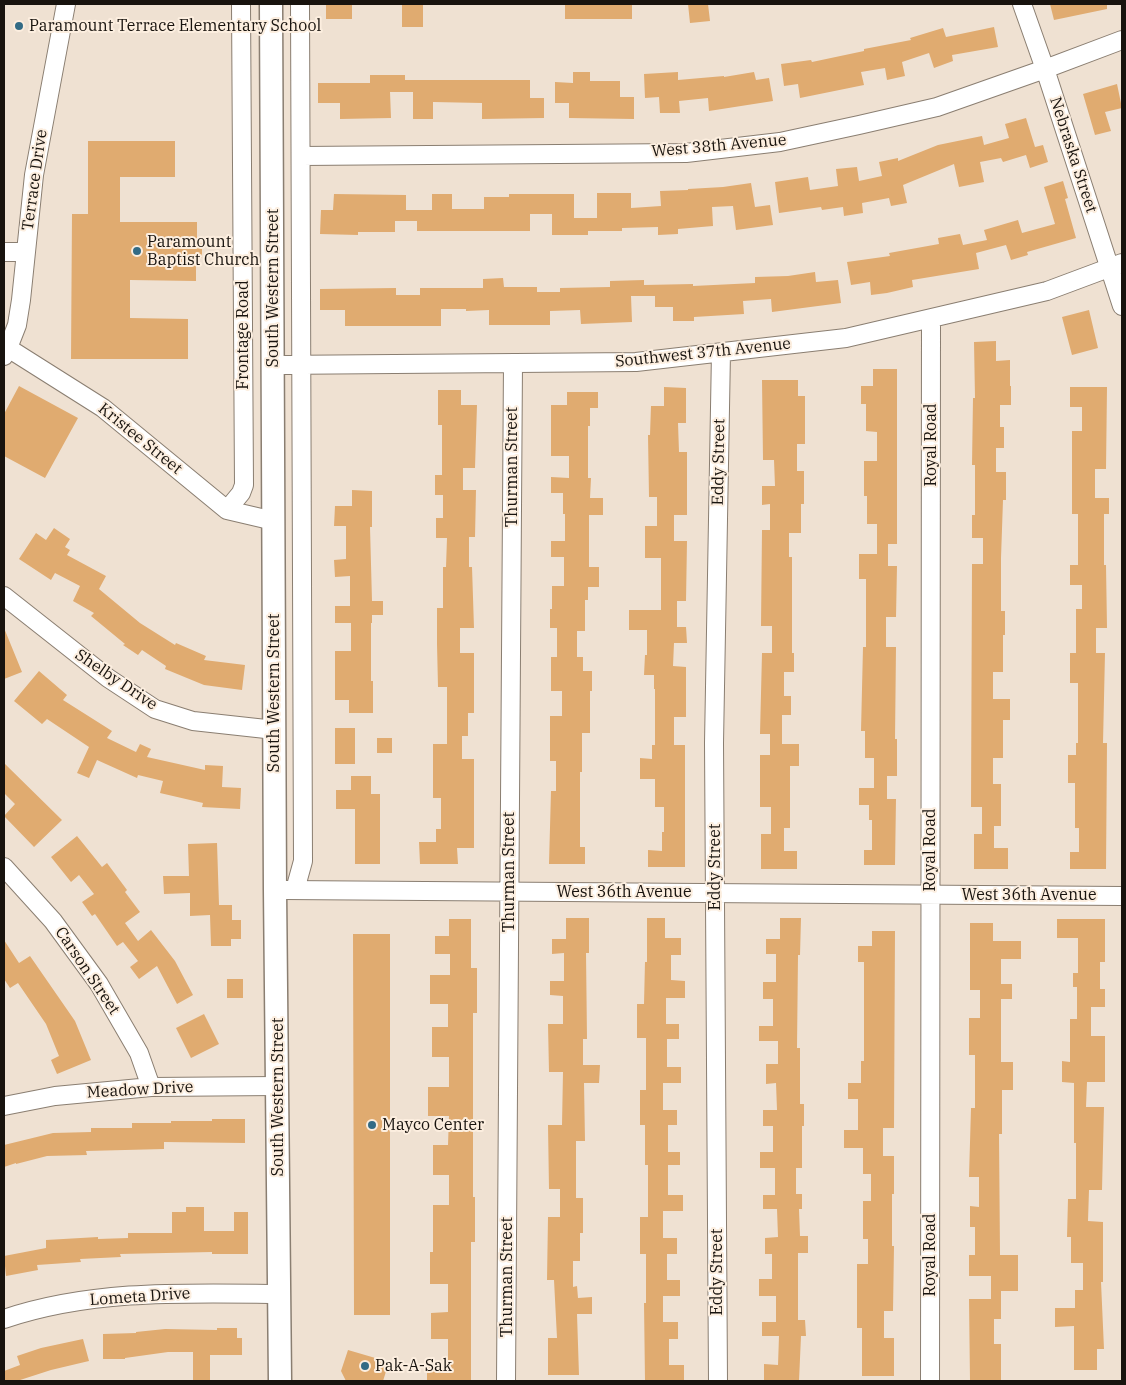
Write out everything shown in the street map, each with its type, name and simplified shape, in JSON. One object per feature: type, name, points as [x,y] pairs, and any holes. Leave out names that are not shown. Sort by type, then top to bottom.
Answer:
[{"type":"main road","name":"South Western Street","points":[[272,4],[275,730],[285,890],[278,1086],[280,1381]]},
{"type":"street","name":"Terrace Drive","points":[[6,352],[17,325],[34,175],[66,4]]},
{"type":"street","name":"Frontage Road","points":[[227,510],[241,492],[244,484],[241,4]]},
{"type":"street","points":[[285,890],[303,861],[300,4]]},
{"type":"street","name":"Nebraska Street","points":[[1022,4],[1116,265],[1122,306]]},
{"type":"street","name":"West 38th Avenue","points":[[301,156],[686,152],[780,142],[859,126],[937,107],[1122,40]]},
{"type":"street","points":[[4,252],[25,252]]},
{"type":"street","name":"Southwest 37th Avenue","points":[[274,365],[636,362],[846,338],[1047,291],[1116,265]]},
{"type":"street","name":"Royal Road","points":[[930,1381],[931,318]]},
{"type":"street","name":"Kristee Street","points":[[6,352],[103,408],[227,510],[274,521]]},
{"type":"street","name":"Eddy Street","points":[[718,1381],[714,743],[721,352]]},
{"type":"street","name":"Thurman Street","points":[[506,1381],[513,363]]},
{"type":"street","name":"Shelby Drive","points":[[4,596],[108,678],[155,709],[193,721],[275,730]]},
{"type":"street","name":"Carson Street","points":[[4,867],[53,921],[99,984],[139,1053],[151,1087]]},
{"type":"street","name":"West 36th Avenue","points":[[285,890],[1122,896]]},
{"type":"street","name":"Meadow Drive","points":[[4,1106],[55,1096],[151,1087],[278,1086]]},
{"type":"street","name":"Lometa Drive","points":[[4,1319],[96,1297],[171,1292],[279,1294]]},
{"type":"building","points":[[326,4],[352,4],[352,19],[326,19]]},
{"type":"building","points":[[402,4],[423,4],[423,27],[402,27]]},
{"type":"building","points":[[565,4],[632,4],[632,19],[565,19]]},
{"type":"building","points":[[688,4],[708,4],[710,21],[690,23]]},
{"type":"building","points":[[1050,4],[1107,4],[1107,9],[1054,20]]},
{"type":"building","points":[[994,27],[998,47],[952,55],[953,61],[934,68],[929,53],[902,62],[905,76],[887,80],[885,68],[861,72],[864,85],[800,98],[798,84],[784,86],[781,64],[811,60],[812,62],[864,51],[864,49],[911,40],[910,38],[943,28],[946,37]]},
{"type":"building","points":[[573,72],[590,72],[590,81],[620,81],[620,97],[634,97],[634,119],[569,118],[569,103],[555,103],[555,82],[573,83]]},
{"type":"building","points":[[678,72],[678,80],[724,77],[754,72],[756,80],[769,78],[773,101],[709,111],[708,98],[679,101],[680,113],[660,113],[659,97],[645,98],[644,74]]},
{"type":"building","points":[[370,75],[405,75],[405,80],[530,80],[530,98],[544,98],[544,118],[482,119],[482,103],[433,102],[433,119],[413,119],[413,92],[390,92],[391,118],[340,119],[340,103],[318,103],[318,83],[370,83]]},
{"type":"building","points":[[1117,84],[1122,108],[1105,112],[1111,131],[1095,135],[1083,94]]},
{"type":"building","points":[[1026,118],[1035,147],[1043,145],[1048,162],[1030,168],[1026,155],[1003,162],[1001,158],[980,162],[984,182],[959,187],[954,164],[903,185],[907,203],[891,206],[889,198],[862,203],[863,213],[844,216],[843,207],[822,210],[821,207],[779,213],[775,182],[808,177],[810,190],[838,186],[836,169],[857,167],[859,181],[882,176],[879,162],[898,158],[898,161],[938,145],[982,136],[984,145],[1009,138],[1005,124]]},
{"type":"building","name":"Paramount Baptist Church","points":[[88,141],[175,141],[175,177],[120,177],[120,222],[197,222],[197,243],[202,243],[202,258],[196,258],[196,281],[130,280],[130,318],[188,319],[188,359],[71,359],[72,214],[88,214]]},
{"type":"building","points":[[1063,181],[1068,198],[1065,199],[1076,238],[1027,252],[1028,255],[1011,260],[1006,245],[976,253],[979,269],[912,280],[913,287],[887,293],[871,295],[870,282],[851,285],[847,262],[890,256],[889,253],[939,244],[938,238],[960,234],[963,245],[987,240],[984,230],[1018,220],[1022,233],[1055,224],[1044,187]]},
{"type":"building","points":[[751,183],[755,207],[770,205],[773,225],[736,230],[733,206],[712,207],[713,226],[678,229],[678,234],[658,235],[658,227],[622,228],[622,231],[588,231],[588,235],[552,235],[552,214],[530,214],[530,231],[417,231],[417,221],[395,221],[395,232],[358,232],[358,235],[320,234],[321,210],[333,210],[334,194],[406,195],[406,210],[432,210],[432,194],[452,194],[452,209],[484,209],[484,197],[509,197],[509,194],[574,194],[574,218],[597,218],[597,193],[631,193],[631,208],[661,206],[660,191],[723,187]]},
{"type":"building","points":[[815,272],[816,282],[838,280],[841,303],[772,312],[771,299],[743,301],[744,314],[694,317],[694,321],[673,321],[673,307],[655,307],[655,296],[631,296],[632,322],[581,324],[580,310],[550,311],[550,325],[489,325],[489,310],[441,309],[441,326],[345,326],[345,310],[320,310],[320,289],[396,288],[396,295],[420,295],[420,288],[483,288],[483,279],[503,278],[504,287],[537,287],[537,292],[560,292],[560,288],[610,287],[610,281],[644,280],[644,285],[693,284],[693,286],[755,283],[755,277],[788,276]]},
{"type":"building","points":[[1089,310],[1098,348],[1072,355],[1062,317]]},
{"type":"building","points":[[996,341],[996,361],[1010,360],[1011,386],[1011,405],[1000,405],[1000,427],[1004,427],[1004,448],[996,448],[996,472],[1006,472],[1006,500],[1003,500],[1001,558],[1001,611],[1005,611],[1005,635],[1003,635],[1003,672],[993,672],[993,699],[1010,699],[1010,720],[1003,720],[1003,758],[993,758],[993,784],[1001,784],[1001,826],[994,826],[994,848],[1008,848],[1008,869],[974,869],[974,834],[982,834],[982,807],[971,807],[972,564],[983,564],[983,538],[972,538],[972,515],[975,515],[975,465],[972,465],[973,398],[975,398],[974,342]]},
{"type":"building","points":[[873,369],[897,369],[897,544],[888,544],[888,566],[897,566],[896,617],[886,617],[886,647],[896,647],[895,739],[897,739],[897,776],[887,776],[887,799],[896,799],[895,865],[864,865],[864,850],[872,850],[872,820],[869,820],[869,805],[859,805],[859,788],[874,788],[874,758],[865,758],[865,731],[861,731],[863,647],[866,647],[866,579],[859,579],[859,554],[877,554],[877,524],[867,524],[867,496],[864,496],[864,461],[877,461],[877,432],[866,431],[866,404],[861,404],[861,386],[873,386]]},
{"type":"building","points":[[762,380],[798,380],[798,396],[805,396],[805,444],[797,444],[797,471],[804,471],[804,504],[801,504],[801,533],[789,533],[789,557],[792,557],[792,653],[794,653],[794,672],[784,672],[784,696],[791,696],[791,715],[782,715],[782,744],[799,744],[799,766],[790,766],[790,828],[784,828],[784,851],[797,851],[797,869],[761,869],[761,834],[771,834],[771,807],[760,807],[760,755],[770,755],[770,734],[760,734],[762,653],[772,653],[772,626],[761,626],[762,530],[770,530],[770,504],[762,505],[762,486],[775,486],[774,460],[763,460]]},
{"type":"building","points":[[19,386],[78,418],[45,478],[4,456],[4,414]]},
{"type":"building","points":[[664,387],[686,388],[686,423],[678,423],[679,452],[687,452],[687,515],[674,515],[674,541],[687,541],[686,601],[677,601],[677,627],[686,627],[687,643],[674,643],[673,666],[686,667],[686,717],[674,717],[674,745],[685,745],[685,867],[648,867],[648,850],[662,851],[662,832],[664,832],[664,807],[655,807],[655,779],[640,779],[640,758],[652,759],[652,745],[655,745],[654,675],[644,675],[645,655],[647,655],[647,630],[629,630],[629,610],[661,610],[661,558],[645,558],[645,526],[657,526],[657,497],[649,497],[648,435],[650,435],[651,406],[664,406]]},
{"type":"building","points":[[1070,387],[1107,387],[1106,469],[1095,469],[1095,498],[1109,498],[1109,514],[1104,514],[1107,628],[1096,628],[1096,653],[1105,653],[1103,743],[1107,743],[1106,869],[1070,869],[1070,852],[1079,852],[1079,828],[1075,828],[1075,783],[1068,783],[1068,755],[1076,755],[1076,743],[1078,743],[1078,683],[1070,683],[1070,653],[1076,653],[1076,609],[1082,609],[1082,585],[1070,585],[1070,565],[1078,565],[1078,514],[1072,514],[1072,431],[1082,431],[1082,407],[1070,407]]},
{"type":"building","points":[[438,390],[461,390],[461,405],[477,405],[475,468],[463,468],[463,490],[476,490],[475,537],[469,537],[469,567],[472,567],[474,628],[460,628],[460,653],[474,653],[474,713],[468,713],[468,736],[462,736],[462,759],[474,759],[474,848],[457,848],[458,864],[420,864],[419,842],[436,842],[436,829],[441,829],[441,798],[433,798],[433,744],[447,744],[447,687],[438,687],[437,608],[443,608],[443,567],[446,567],[447,538],[436,538],[436,518],[443,518],[443,495],[435,495],[435,475],[442,475],[442,425],[438,425]]},
{"type":"building","points":[[567,392],[598,392],[598,408],[590,408],[588,478],[591,478],[590,498],[603,498],[603,515],[589,515],[589,567],[599,567],[599,587],[588,587],[588,600],[585,600],[585,631],[577,631],[577,657],[583,657],[583,671],[592,671],[590,733],[582,733],[582,772],[580,772],[580,847],[585,847],[585,864],[549,864],[551,791],[556,791],[556,761],[550,761],[550,716],[562,716],[562,691],[551,691],[551,657],[557,657],[557,628],[550,628],[550,609],[552,609],[552,586],[564,586],[564,557],[551,557],[551,541],[565,541],[563,493],[551,493],[551,477],[569,478],[569,456],[551,456],[551,405],[567,405]]},
{"type":"building","points":[[352,490],[372,491],[372,527],[370,527],[372,601],[383,601],[383,615],[372,615],[371,623],[373,713],[349,713],[349,700],[335,700],[335,651],[351,651],[351,623],[335,623],[335,606],[350,606],[350,576],[335,577],[334,560],[346,559],[346,526],[334,526],[335,506],[352,506]]},
{"type":"building","points":[[54,528],[70,539],[65,547],[70,550],[67,555],[106,576],[99,589],[140,623],[175,645],[176,643],[206,656],[204,660],[245,665],[242,690],[204,685],[165,669],[166,666],[142,650],[138,655],[123,645],[125,644],[91,616],[94,613],[73,601],[80,586],[55,573],[51,580],[19,559],[36,533],[46,540]]},
{"type":"building","points":[[4,628],[22,672],[4,679]]},
{"type":"building","points":[[39,671],[67,695],[63,700],[112,731],[107,738],[136,752],[140,744],[151,749],[147,757],[205,770],[205,765],[223,766],[222,787],[241,788],[240,809],[202,807],[203,803],[160,793],[163,781],[138,775],[137,778],[97,760],[89,778],[77,773],[89,747],[47,719],[42,724],[14,701]]},
{"type":"building","points":[[335,728],[355,728],[355,764],[335,764]]},
{"type":"building","points":[[377,738],[392,738],[392,753],[377,753]]},
{"type":"building","points":[[4,763],[62,820],[34,847],[4,816],[15,804],[4,793]]},
{"type":"building","points":[[351,776],[371,776],[371,794],[380,794],[380,864],[355,864],[355,809],[336,809],[336,790],[351,790]]},
{"type":"building","points":[[77,836],[102,867],[107,863],[127,890],[125,892],[140,912],[125,923],[138,941],[151,930],[175,961],[193,995],[177,1004],[157,966],[139,979],[130,967],[138,961],[123,942],[117,946],[95,914],[92,916],[82,902],[94,894],[79,875],[71,882],[51,857]]},
{"type":"building","points":[[217,843],[219,905],[232,905],[232,920],[241,920],[241,939],[231,939],[231,946],[211,946],[210,915],[190,916],[190,893],[164,894],[163,876],[189,876],[188,844]]},
{"type":"building","points":[[566,918],[589,918],[589,953],[586,953],[587,1039],[583,1039],[583,1065],[600,1065],[599,1083],[584,1083],[585,1141],[576,1141],[576,1198],[583,1198],[583,1233],[580,1233],[580,1261],[573,1261],[573,1287],[577,1286],[578,1298],[592,1297],[592,1314],[577,1314],[579,1375],[548,1375],[548,1338],[557,1338],[554,1280],[547,1280],[548,1217],[560,1217],[560,1189],[549,1189],[548,1125],[562,1125],[563,1072],[549,1072],[548,1024],[563,1024],[563,996],[550,995],[550,981],[564,981],[564,953],[552,954],[552,939],[566,939]]},
{"type":"building","points":[[647,918],[665,918],[665,938],[681,938],[681,955],[671,955],[671,980],[685,981],[685,998],[666,998],[666,1024],[679,1024],[679,1039],[667,1039],[667,1067],[681,1067],[681,1083],[663,1083],[663,1110],[677,1110],[677,1125],[668,1125],[668,1152],[680,1152],[680,1165],[668,1165],[668,1195],[683,1195],[683,1211],[663,1211],[663,1238],[677,1238],[677,1254],[667,1254],[667,1280],[680,1280],[680,1296],[663,1296],[663,1322],[678,1322],[678,1339],[669,1339],[669,1365],[684,1365],[684,1381],[645,1381],[644,1303],[646,1303],[646,1254],[640,1254],[640,1217],[648,1217],[648,1165],[645,1165],[645,1125],[640,1125],[640,1090],[646,1090],[646,1038],[637,1038],[637,1004],[644,1004],[645,962],[647,962]]},
{"type":"building","points":[[780,918],[801,918],[800,955],[798,955],[797,1048],[800,1048],[800,1104],[804,1104],[804,1126],[802,1126],[802,1168],[796,1168],[796,1194],[802,1194],[802,1209],[799,1209],[800,1236],[808,1236],[808,1253],[798,1253],[798,1320],[805,1320],[806,1336],[801,1336],[799,1381],[764,1381],[764,1364],[778,1365],[779,1336],[762,1336],[762,1322],[776,1322],[776,1296],[759,1296],[759,1279],[772,1279],[772,1254],[765,1254],[765,1238],[778,1237],[777,1209],[763,1209],[763,1195],[775,1195],[775,1168],[760,1168],[760,1152],[773,1152],[773,1126],[763,1126],[763,1110],[777,1110],[776,1083],[766,1084],[766,1064],[778,1064],[778,1041],[759,1041],[759,1026],[773,1026],[773,999],[763,999],[763,982],[776,982],[776,954],[766,954],[766,939],[780,939]]},
{"type":"building","points":[[449,919],[471,919],[471,968],[477,968],[477,1013],[473,1013],[473,1197],[475,1197],[475,1242],[471,1242],[471,1381],[427,1381],[427,1367],[448,1367],[448,1339],[431,1339],[431,1313],[448,1312],[448,1284],[430,1284],[430,1252],[433,1252],[433,1205],[449,1205],[449,1175],[433,1175],[433,1145],[448,1145],[449,1116],[428,1116],[428,1087],[449,1087],[449,1057],[432,1057],[432,1027],[448,1027],[448,1004],[430,1004],[430,975],[450,975],[450,954],[435,954],[435,936],[449,936]]},
{"type":"building","points":[[1057,919],[1105,919],[1105,962],[1100,962],[1100,989],[1105,989],[1105,1007],[1091,1007],[1091,1036],[1105,1036],[1105,1082],[1087,1082],[1086,1107],[1104,1107],[1102,1190],[1089,1190],[1088,1221],[1103,1222],[1103,1282],[1101,1282],[1104,1349],[1097,1349],[1097,1370],[1074,1370],[1074,1326],[1055,1327],[1055,1308],[1075,1308],[1075,1290],[1083,1290],[1083,1263],[1071,1263],[1071,1237],[1067,1237],[1068,1199],[1076,1199],[1074,1083],[1062,1082],[1062,1061],[1070,1062],[1070,1019],[1077,1019],[1077,987],[1073,987],[1073,973],[1078,973],[1078,938],[1057,938]]},
{"type":"building","points":[[970,923],[993,923],[993,941],[1021,941],[1021,959],[1001,959],[1001,984],[1012,984],[1012,999],[1001,999],[1001,1062],[1013,1062],[1013,1090],[1002,1090],[1002,1134],[999,1134],[1000,1255],[1018,1255],[1018,1291],[1001,1291],[1001,1319],[994,1319],[994,1344],[1001,1344],[1001,1381],[970,1381],[969,1299],[991,1299],[991,1276],[969,1276],[969,1255],[975,1255],[975,1227],[970,1227],[970,1206],[979,1207],[979,1177],[969,1177],[971,1108],[975,1108],[975,1055],[969,1055],[969,1018],[980,1018],[980,990],[970,990]]},
{"type":"building","points":[[872,931],[895,931],[894,1128],[883,1128],[883,1156],[894,1156],[894,1194],[892,1194],[892,1246],[894,1246],[893,1311],[884,1311],[884,1338],[894,1338],[894,1376],[862,1376],[862,1328],[857,1328],[857,1264],[868,1264],[868,1239],[863,1239],[863,1201],[871,1201],[871,1174],[863,1174],[863,1148],[844,1148],[844,1130],[858,1130],[858,1099],[848,1099],[848,1083],[861,1083],[861,1061],[864,1061],[864,962],[858,962],[858,946],[872,946]]},
{"type":"building","name":"Mayco Center","points":[[353,934],[390,934],[390,1315],[354,1315]]},
{"type":"building","points":[[4,940],[19,963],[30,956],[75,1021],[91,1060],[57,1074],[51,1060],[59,1056],[46,1024],[18,983],[10,988],[4,979]]},
{"type":"building","points":[[227,979],[243,979],[243,998],[227,998]]},
{"type":"building","points":[[204,1014],[219,1044],[191,1058],[176,1028]]},
{"type":"building","points":[[212,1119],[245,1119],[245,1143],[164,1142],[164,1149],[86,1151],[87,1155],[47,1156],[4,1167],[4,1145],[53,1133],[91,1132],[91,1128],[132,1128],[132,1123],[212,1121]]},
{"type":"building","points":[[186,1207],[204,1207],[204,1231],[234,1231],[234,1212],[248,1212],[248,1254],[212,1254],[212,1252],[120,1254],[121,1257],[80,1259],[81,1262],[37,1265],[38,1270],[6,1276],[4,1256],[46,1248],[46,1240],[98,1237],[98,1239],[128,1238],[128,1233],[172,1233],[172,1212],[186,1212]]},
{"type":"building","points":[[217,1328],[237,1328],[237,1338],[242,1338],[242,1355],[210,1355],[210,1381],[193,1381],[193,1352],[168,1352],[125,1359],[103,1359],[103,1334],[136,1333],[165,1329],[217,1330]]},
{"type":"building","points":[[83,1339],[89,1361],[17,1381],[4,1381],[4,1371],[20,1365],[17,1356],[41,1348]]},
{"type":"building","name":"Pak-A-Sak","points":[[348,1350],[389,1362],[383,1381],[346,1381],[341,1371]]},
{"type":"place","name":"Paramount Terrace Elementary School","points":[[19,26]]},
{"type":"place","name":"Paramount Baptist Church","points":[[137,251]]},
{"type":"place","name":"Mayco Center","points":[[372,1125]]},
{"type":"place","name":"Pak-A-Sak","points":[[365,1366]]}]
